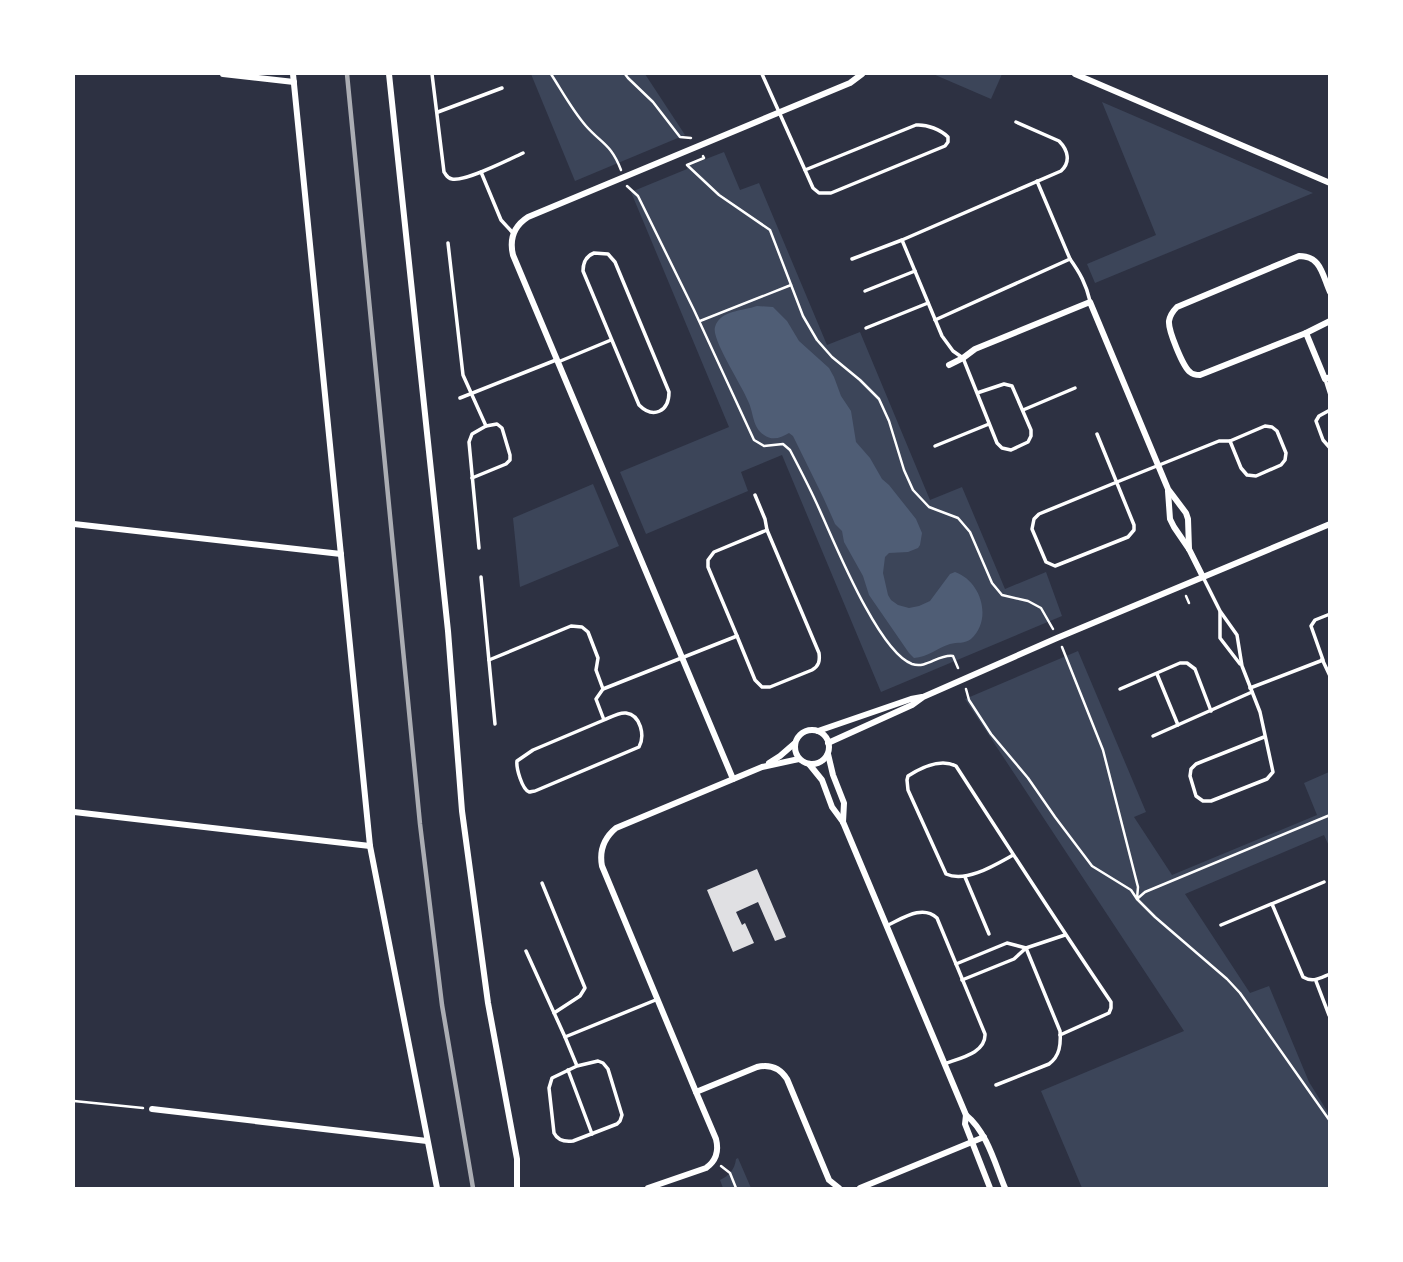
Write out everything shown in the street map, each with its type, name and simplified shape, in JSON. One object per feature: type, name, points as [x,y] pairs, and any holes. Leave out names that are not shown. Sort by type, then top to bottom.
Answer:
[{"type":"street","points":[[223,74],[294,82]]},
{"type":"street","points":[[293,74],[369,846],[437,1188]]},
{"type":"street","points":[[389,74],[448,631],[462,811],[488,1003],[517,1159],[517,1188]]},
{"type":"street","points":[[733,779],[513,255],[513,233],[528,217],[850,83],[862,74]]},
{"type":"street","points":[[1075,74],[1329,183]]},
{"type":"street","points":[[1328,323],[1200,375],[1192,374],[1187,369],[1168,325],[1171,313],[1177,307],[1299,256],[1308,256],[1318,263],[1329,292]]},
{"type":"street","points":[[949,365],[975,349],[1090,302],[1168,489],[1186,513],[1189,549]]},
{"type":"street","points":[[1306,333],[1327,378]]},
{"type":"street","points":[[1168,489],[1170,519],[1203,577]]},
{"type":"street","points":[[74,524],[341,554]]},
{"type":"street","points":[[828,743],[912,705],[923,697],[1329,524]]},
{"type":"street","points":[[649,1188],[706,1168],[714,1160],[718,1144],[602,866],[603,845],[617,828],[762,767],[795,743],[801,733],[818,731],[923,697]]},
{"type":"street","points":[[818,731],[828,743],[833,775],[844,803],[843,822]]},
{"type":"street","points":[[795,743],[799,759],[809,764],[822,780],[832,807],[843,822],[966,1115],[984,1137],[1005,1188]]},
{"type":"street","points":[[809,764],[820,762],[828,754]]},
{"type":"street","points":[[762,767],[799,759]]},
{"type":"street","points":[[74,812],[369,846]]},
{"type":"street","points":[[696,1092],[757,1067],[776,1068],[787,1080],[829,1180],[839,1188]]},
{"type":"street","points":[[152,1109],[427,1141]]},
{"type":"street","points":[[966,1115],[965,1124],[990,1188]]},
{"type":"street","points":[[860,1188],[984,1137]]},
{"type":"lane","points":[[432,74],[444,172],[447,176],[454,179],[481,172],[523,153]]},
{"type":"lane","points":[[762,74],[780,112],[805,170],[815,191],[823,194],[944,146],[948,137],[928,127],[916,125],[805,170]]},
{"type":"lane","points":[[438,112],[502,88]]},
{"type":"lane","points":[[852,259],[902,240],[1060,172],[1066,167],[1067,154],[1059,141],[1016,122]]},
{"type":"lane","points":[[481,172],[501,220],[513,233]]},
{"type":"lane","points":[[1037,181],[1070,259],[1087,287],[1090,302]]},
{"type":"lane","points":[[902,240],[942,336],[953,351],[963,358],[997,443],[1002,449],[1011,450],[1030,439],[1031,430],[1012,386],[1004,384],[978,393]]},
{"type":"lane","points":[[448,243],[463,374],[486,426]]},
{"type":"lane","points":[[594,253],[608,254],[615,262],[669,392],[666,407],[661,411],[651,412],[642,408],[612,340],[583,271],[584,261],[594,253]]},
{"type":"lane","points":[[935,320],[1070,259]]},
{"type":"lane","points":[[865,291],[915,271]]},
{"type":"lane","points":[[866,328],[928,303]]},
{"type":"lane","points":[[460,398],[612,340]]},
{"type":"lane","points":[[1327,378],[1329,395]]},
{"type":"lane","points":[[1023,410],[1075,388]]},
{"type":"lane","points":[[1329,410],[1316,421],[1329,448]]},
{"type":"lane","points":[[472,478],[510,460],[502,428],[497,424],[475,431],[470,438],[472,478],[479,548]]},
{"type":"lane","points":[[935,446],[989,424]]},
{"type":"lane","points":[[1097,435],[1117,482],[1134,524],[1128,537],[1055,566],[1046,562],[1032,529],[1032,524],[1039,514],[1117,482],[1219,441],[1230,441],[1265,426],[1272,427],[1277,432],[1285,450],[1285,460],[1281,465],[1256,476],[1247,475],[1241,468],[1230,441]]},
{"type":"lane","points":[[755,495],[819,653],[819,662],[812,670],[770,687],[762,687],[755,680],[708,567],[708,560],[714,552],[767,530]]},
{"type":"lane","points":[[481,577],[495,724]]},
{"type":"lane","points":[[1203,577],[1220,611],[1237,635],[1241,666]]},
{"type":"lane","points":[[1220,611],[1220,638],[1241,666],[1260,712],[1273,769],[1270,776],[1211,801],[1203,801],[1196,796],[1190,776],[1191,769],[1196,764],[1264,737]]},
{"type":"lane","points":[[1329,614],[1314,620],[1311,626],[1329,676]]},
{"type":"lane","points":[[489,660],[571,626],[579,626],[588,632],[597,655],[596,673],[603,690]]},
{"type":"lane","points":[[604,720],[596,699],[603,690],[737,636]]},
{"type":"lane","points":[[1153,736],[1322,659]]},
{"type":"lane","points":[[1120,689],[1180,663],[1187,663],[1195,669],[1211,711]]},
{"type":"lane","points":[[1157,674],[1178,725]]},
{"type":"lane","points":[[625,713],[633,716],[640,724],[642,734],[639,747],[535,791],[526,789],[516,768],[520,758],[604,720],[625,713]]},
{"type":"lane","points":[[1013,855],[965,877],[949,876],[943,870],[908,790],[907,780],[911,774],[936,763],[956,766],[1111,1005],[1109,1013],[1060,1035]]},
{"type":"lane","points":[[965,877],[989,934]]},
{"type":"lane","points":[[1221,925],[1324,882]]},
{"type":"lane","points":[[542,883],[585,984],[580,996],[554,1013]]},
{"type":"lane","points":[[1272,904],[1301,973],[1307,979],[1315,980],[1329,974]]},
{"type":"lane","points":[[886,926],[919,912],[932,914],[937,918],[985,1039],[978,1050],[944,1064]]},
{"type":"lane","points":[[962,980],[1014,959],[1026,948],[1065,934]]},
{"type":"lane","points":[[956,964],[1007,943],[1026,948]]},
{"type":"lane","points":[[996,1085],[1054,1061],[1058,1053],[1060,1035],[1026,948]]},
{"type":"lane","points":[[526,951],[577,1066]]},
{"type":"lane","points":[[1315,980],[1329,1015]]},
{"type":"lane","points":[[565,1037],[658,999]]},
{"type":"lane","points":[[593,1061],[606,1065],[622,1118],[617,1124],[567,1141],[556,1137],[554,1133],[551,1082],[556,1075],[577,1066],[593,1061]]},
{"type":"lane","points":[[568,1070],[592,1134]]},
{"type":"path","points":[[551,74],[571,107],[617,159],[626,185],[638,197],[754,440],[764,446],[783,444],[790,450],[842,562],[865,606],[890,645],[903,660],[913,664],[922,666],[945,655],[953,656],[958,668]]},
{"type":"path","points":[[625,74],[653,102],[680,137],[698,139],[704,158],[687,165],[719,195],[770,230],[803,316],[817,340],[879,399],[890,421],[904,470],[913,490],[929,507],[958,518],[970,532],[992,583],[1002,595],[1028,601],[1041,608],[1053,629]]},
{"type":"path","points":[[699,322],[791,285]]},
{"type":"path","points":[[1186,596],[1189,603]]},
{"type":"path","points":[[1062,647],[1103,750],[1138,887],[1137,900]]},
{"type":"path","points":[[965,688],[969,700],[991,734],[1028,778],[1092,866],[1131,890],[1137,900],[1227,979],[1240,993],[1329,1121]]},
{"type":"path","points":[[1137,900],[1144,892],[1329,815]]},
{"type":"path","points":[[74,1101],[152,1109]]},
{"type":"path","points":[[714,1160],[730,1173],[736,1188]]},
{"type":"shaded area","points":[[531,74],[645,74],[685,135],[575,181]]},
{"type":"shaded area","points":[[933,74],[1002,74],[991,99]]},
{"type":"shaded area","points":[[1102,102],[1313,193],[1095,283],[1087,264],[1156,235]]},
{"type":"shaded area","points":[[724,152],[740,190],[759,183],[827,345],[860,332],[930,500],[962,487],[1005,589],[1046,572],[1062,616],[881,692],[782,455],[741,472],[748,491],[646,534],[620,472],[729,427],[631,192]]},
{"type":"shaded area","points":[[757,306],[773,307],[787,321],[799,341],[829,368],[851,411],[856,442],[870,458],[882,479],[916,519],[922,533],[918,548],[908,552],[889,553],[885,557],[883,573],[891,600],[909,608],[919,606],[930,601],[950,574],[955,572],[972,583],[981,601],[978,631],[969,641],[950,644],[914,658],[909,653],[869,595],[863,576],[844,542],[842,531],[835,524],[793,436],[789,433],[770,438],[757,428],[745,394],[718,342],[715,327],[727,314]]},
{"type":"shaded area","points":[[593,484],[619,546],[520,587],[513,518]]},
{"type":"shaded area","points":[[1078,651],[1146,812],[1134,817],[1172,875],[1317,815],[1304,783],[1329,772],[1329,846],[1324,835],[1185,894],[1250,993],[1269,986],[1309,1082],[1329,1114],[1329,1188],[1082,1188],[1041,1091],[1184,1031],[965,699]]},
{"type":"shaded area","points":[[738,1158],[751,1188],[723,1188],[720,1180],[731,1172]]},
{"type":"building","points":[[757,869],[786,937],[775,941],[758,902],[736,912],[742,925],[745,923],[754,943],[733,952],[707,890]]},
{"type":"railway","points":[[347,74],[420,824],[442,1005],[473,1188]]}]
